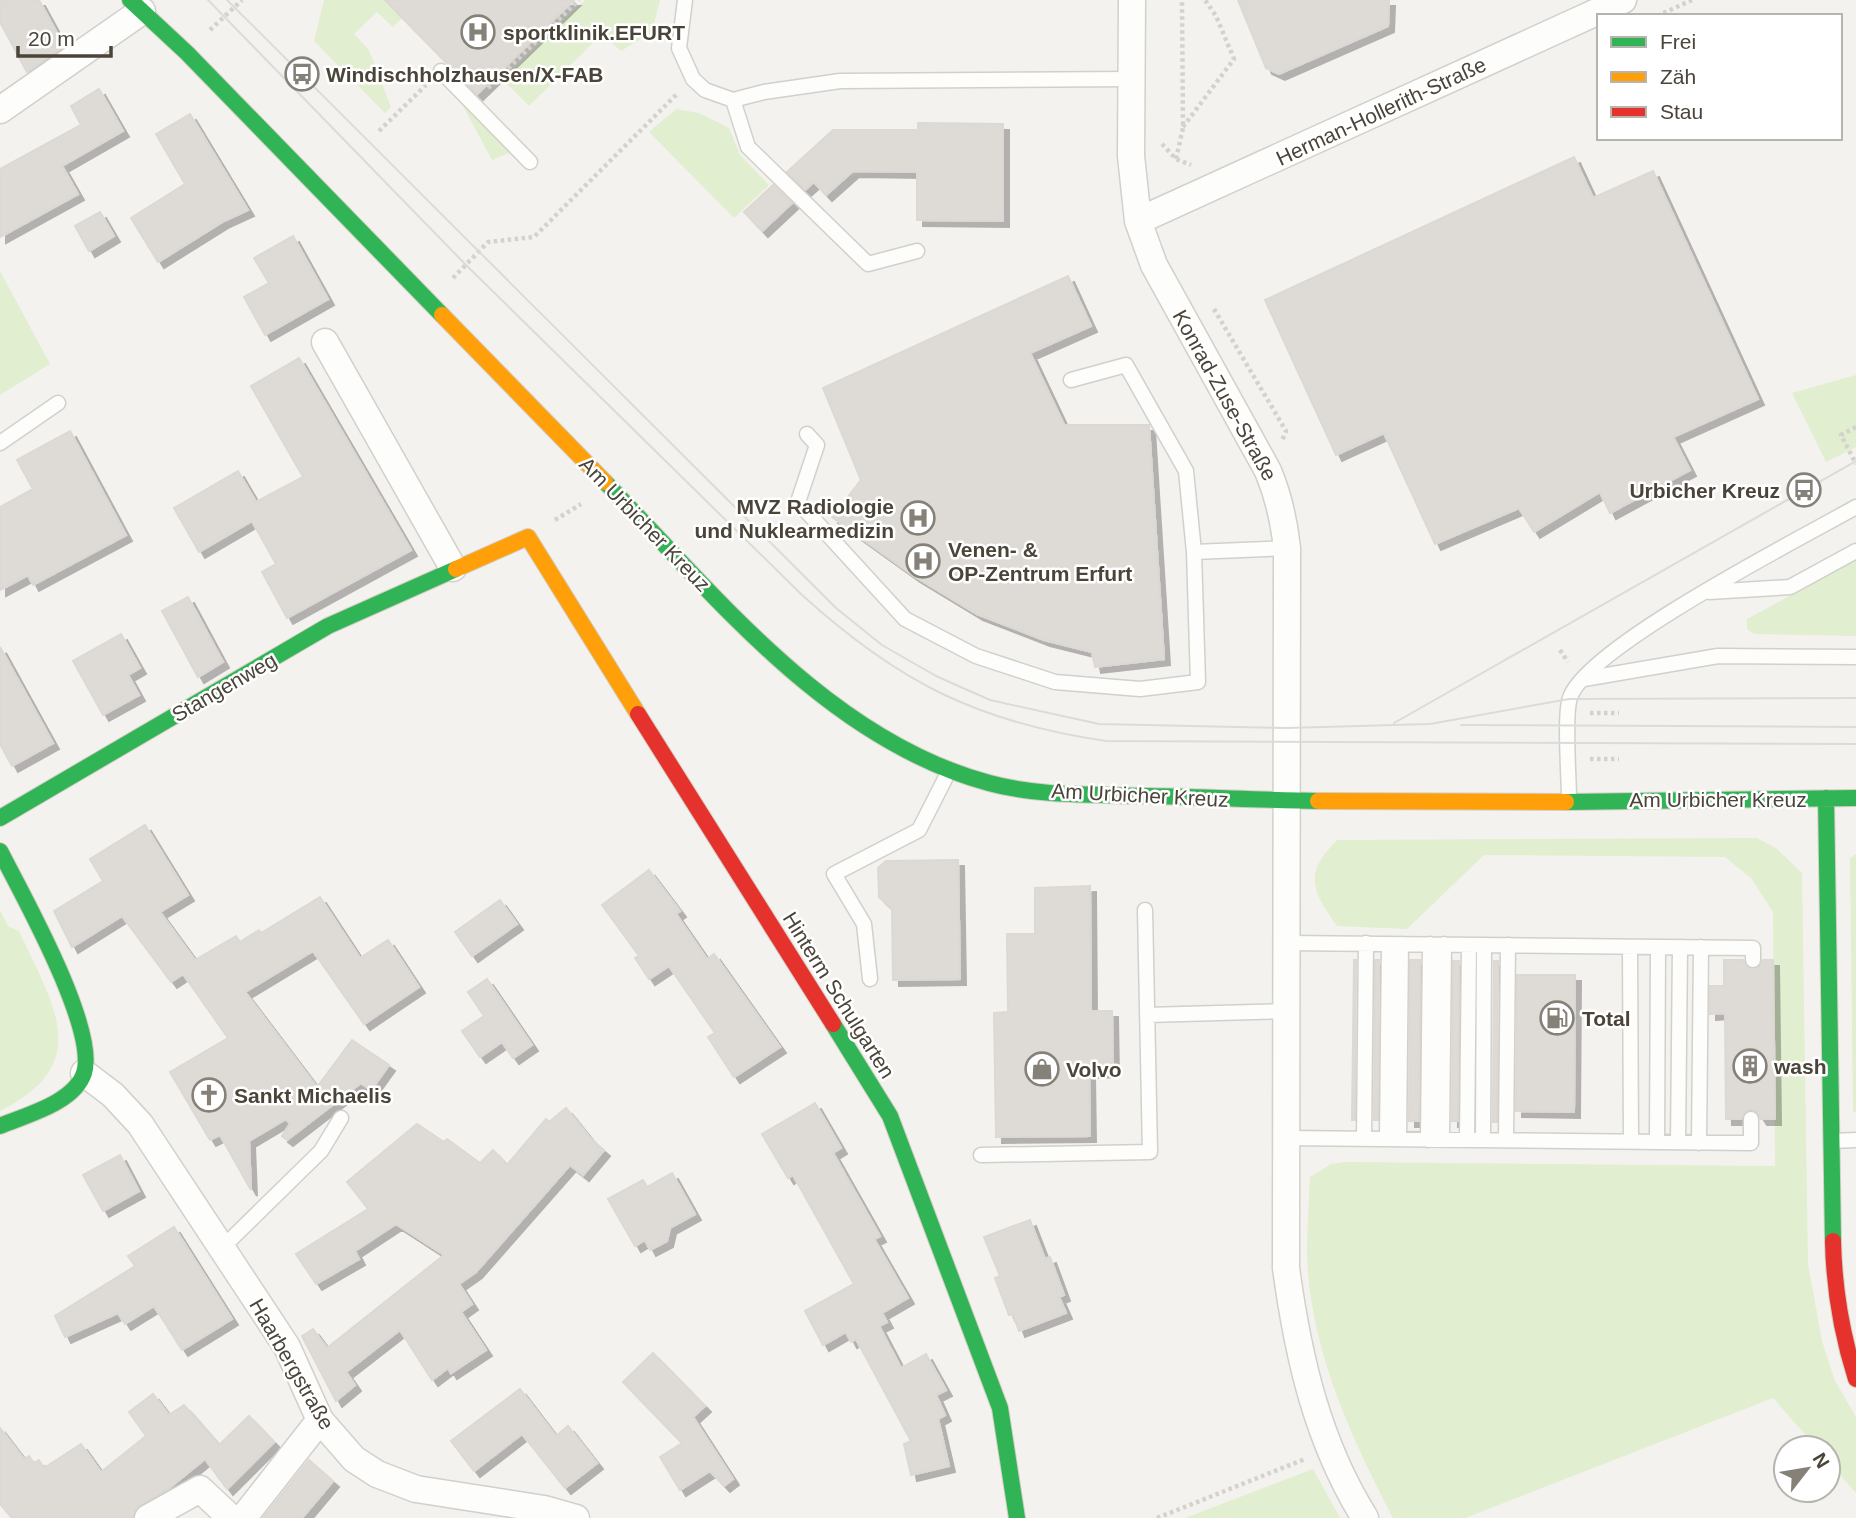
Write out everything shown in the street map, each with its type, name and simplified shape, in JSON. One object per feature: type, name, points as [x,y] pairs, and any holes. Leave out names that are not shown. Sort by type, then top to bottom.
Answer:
[{"type":"main road","name":"Am Urbicher Kreuz","points":[[136,6],[187,53],[757,638],[807,684],[855,720],[950,769],[969,777],[1028,789],[1287,802],[1856,798]]},
{"type":"main road","name":"Stangenweg","points":[[0,818],[328,626],[453,568],[528,537]]},
{"type":"main road","name":"Hinterm Schulgarten","points":[[528,537],[890,1116],[1000,1408],[1017,1518]]},
{"type":"main road","points":[[1826,798],[1834,1286],[1840,1328],[1856,1379]]},
{"type":"main road","points":[[0,851],[78,1018],[87,1057],[84,1073],[74,1088],[0,1126]]},
{"type":"street","name":"Konrad-Zuse-Straße","points":[[1132,0],[1132,156],[1138,221],[1154,265],[1279,495],[1287,548],[1287,802]]},
{"type":"street","name":"Herman-Hollerith-Straße","points":[[1138,221],[1623,0]]},
{"type":"street","points":[[0,110],[136,6]]},
{"type":"street","points":[[326,342],[453,568]]},
{"type":"street","points":[[1287,802],[1286,1268],[1293,1324],[1305,1380],[1329,1449],[1365,1518]]},
{"type":"street","name":"Haarbergstraße","points":[[84,1073],[113,1095],[140,1124],[287,1347],[320,1420],[354,1459],[394,1482],[416,1489],[544,1509],[576,1518]]},
{"type":"street","points":[[243,1518],[320,1420]]},
{"type":"street","points":[[148,1518],[200,1489],[231,1518]]},
{"type":"lane","points":[[685,0],[679,48],[693,79],[705,90],[733,100],[764,92],[840,81],[1132,68]]},
{"type":"lane","points":[[441,71],[530,162]]},
{"type":"lane","points":[[733,100],[748,147],[869,264],[917,251]]},
{"type":"lane","points":[[807,434],[817,445],[798,502],[905,618],[976,656],[1055,682],[1140,689],[1198,682],[1194,552],[1186,471],[1126,365],[1072,380]]},
{"type":"lane","points":[[0,443],[58,403]]},
{"type":"lane","points":[[1569,800],[1569,699],[1579,680],[1671,611],[1856,507]]},
{"type":"lane","points":[[1194,552],[1287,548]]},
{"type":"lane","points":[[1703,592],[1790,587],[1856,551]]},
{"type":"lane","points":[[1579,680],[1718,656],[1856,657]]},
{"type":"lane","points":[[870,979],[864,924],[834,874],[919,830],[950,769]]},
{"type":"lane","points":[[981,1155],[1150,1152],[1145,909]]},
{"type":"lane","points":[[1287,943],[1753,948],[1753,960]]},
{"type":"lane","points":[[1364,1139],[1366,943]]},
{"type":"lane","points":[[1393,1139],[1395,944]]},
{"type":"lane","points":[[1435,1140],[1437,944]]},
{"type":"lane","points":[[1469,945],[1475,1140]]},
{"type":"lane","points":[[1475,1140],[1484,945]]},
{"type":"lane","points":[[1506,1140],[1508,945]]},
{"type":"lane","points":[[1630,947],[1631,1142]]},
{"type":"lane","points":[[1657,1142],[1658,947]]},
{"type":"lane","points":[[1678,1142],[1680,947]]},
{"type":"lane","points":[[1699,1143],[1701,947]]},
{"type":"lane","points":[[1147,1015],[1287,1011]]},
{"type":"lane","points":[[222,1248],[321,1152],[341,1118]]},
{"type":"lane","points":[[1287,1138],[1751,1143],[1751,1119]]},
{"type":"lane","points":[[1830,1141],[1856,1140]]},
{"type":"path","points":[[187,53],[242,0]]},
{"type":"path","points":[[473,103],[579,0]]},
{"type":"path","points":[[1176,159],[1183,128],[1182,0]]},
{"type":"path","points":[[1183,128],[1234,59],[1216,16],[1205,0]]},
{"type":"path","points":[[1661,14],[1692,0]]},
{"type":"path","points":[[379,131],[441,71]]},
{"type":"path","points":[[430,301],[488,242],[534,237],[693,79]]},
{"type":"path","points":[[1162,144],[1176,159],[1196,165]]},
{"type":"path","points":[[1856,427],[1841,435],[1856,464]]},
{"type":"path","points":[[549,524],[579,506]]},
{"type":"path","points":[[1590,713],[1619,713]]},
{"type":"path","points":[[1590,759],[1619,759]]},
{"type":"path","points":[[1157,1518],[1329,1449]]},
{"type":"green space","points":[[324,0],[384,0],[402,18],[393,27],[377,12],[354,34],[369,50],[391,107],[385,113],[314,41]]},
{"type":"green space","points":[[585,0],[660,0],[652,32],[621,51],[602,34],[529,106],[503,80]]},
{"type":"green space","points":[[467,103],[514,151],[492,160],[463,106]]},
{"type":"green space","points":[[676,109],[699,113],[729,128],[740,155],[769,185],[734,218],[649,132]]},
{"type":"green space","points":[[0,271],[50,364],[0,395]]},
{"type":"green space","points":[[1856,375],[1856,447],[1826,462],[1792,393]]},
{"type":"green space","points":[[1856,560],[1856,636],[1754,634],[1747,629],[1747,619]]},
{"type":"green space","points":[[1757,838],[1776,848],[1802,873],[1808,1264],[1822,1341],[1835,1381],[1856,1417],[1856,1493],[1842,1477],[1842,1434],[1805,1434],[1773,1398],[1465,1518],[1393,1518],[1348,1423],[1324,1357],[1315,1323],[1307,1253],[1310,1177],[1331,1164],[1346,1162],[1775,1166],[1773,912],[1751,878],[1725,857],[1484,855],[1407,929],[1337,926],[1317,892],[1315,873],[1326,852],[1337,840]]},
{"type":"green space","points":[[1856,854],[1856,1113],[1853,1111],[1850,858]]},
{"type":"green space","points":[[0,910],[8,926],[19,931],[53,1007],[58,1030],[57,1052],[48,1073],[30,1093],[0,1111]]},
{"type":"green space","points":[[1313,1469],[1340,1518],[1185,1518]]},
{"type":"building","points":[[0,0],[39,0],[64,46],[27,72],[0,22]]},
{"type":"building","name":"sportklinik.EFURT","points":[[385,0],[574,0],[477,94]]},
{"type":"building","points":[[1238,0],[1389,0],[1388,26],[1279,74],[1266,68]]},
{"type":"building","points":[[99,89],[123,131],[62,166],[78,194],[0,237],[0,169],[81,125],[71,106]]},
{"type":"building","points":[[190,114],[248,210],[224,221],[158,262],[131,218],[185,184],[156,134]]},
{"type":"building","points":[[918,123],[1003,124],[1003,221],[917,220],[917,172],[853,171],[826,195],[814,182],[805,190],[787,172],[833,130],[918,130]]},
{"type":"building","points":[[1574,157],[1593,198],[1653,171],[1758,399],[1673,437],[1690,470],[1610,513],[1600,492],[1534,532],[1519,508],[1435,544],[1384,433],[1336,455],[1265,300]]},
{"type":"building","points":[[773,185],[792,203],[762,231],[744,212]]},
{"type":"building","points":[[100,212],[114,236],[89,251],[75,226]]},
{"type":"building","points":[[293,236],[328,299],[265,335],[244,297],[269,283],[254,258]]},
{"type":"building","points":[[1068,276],[1091,326],[1030,353],[1064,425],[1149,425],[1164,659],[1095,667],[1092,652],[1044,640],[977,614],[914,576],[832,517],[861,480],[823,388]]},
{"type":"building","points":[[299,358],[411,550],[287,618],[262,572],[276,564],[252,521],[199,552],[174,508],[238,471],[256,502],[303,477],[251,386]]},
{"type":"building","points":[[70,431],[126,535],[33,585],[28,575],[0,590],[0,507],[33,489],[17,460]]},
{"type":"building","points":[[188,597],[223,662],[198,677],[162,611]]},
{"type":"building","points":[[121,634],[140,668],[128,675],[139,695],[103,715],[73,661]]},
{"type":"building","points":[[0,647],[53,743],[12,766],[0,744]]},
{"type":"building","points":[[145,825],[188,895],[160,912],[195,960],[236,936],[240,942],[259,930],[261,933],[320,897],[360,958],[388,940],[419,987],[364,1024],[313,951],[245,992],[317,1087],[352,1040],[389,1065],[371,1090],[361,1083],[287,1140],[282,1136],[290,1124],[286,1119],[249,1141],[251,1190],[220,1135],[210,1140],[170,1072],[228,1038],[183,974],[171,982],[122,916],[72,947],[54,911],[103,881],[90,859]]},
{"type":"building","points":[[958,860],[960,979],[893,980],[892,909],[879,897],[878,868],[886,861]]},
{"type":"building","points":[[649,870],[680,911],[676,914],[707,959],[714,954],[780,1047],[734,1077],[708,1037],[715,1033],[669,966],[649,979],[635,958],[639,956],[602,905]]},
{"type":"building","points":[[1090,886],[1091,1011],[1112,1011],[1113,1071],[1089,1072],[1090,1136],[996,1137],[994,1013],[1008,1012],[1007,934],[1035,934],[1035,888]]},
{"type":"building","points":[[500,900],[517,924],[472,956],[455,932]]},
{"type":"building","points":[[1354,960],[1355,1120],[1352,1120]]},
{"type":"building","points":[[1375,960],[1379,960],[1378,1120],[1374,1120]]},
{"type":"building","points":[[1410,960],[1420,960],[1419,1121],[1409,1121]]},
{"type":"building","name":"wash","points":[[1724,960],[1743,960],[1748,968],[1754,970],[1763,960],[1773,960],[1775,1119],[1761,1119],[1756,1111],[1750,1109],[1741,1119],[1726,1119],[1725,1013],[1710,1014],[1710,986],[1724,986]]},
{"type":"building","points":[[1453,961],[1459,961],[1458,1121],[1452,1121]]},
{"type":"building","points":[[1494,961],[1498,961],[1497,1122],[1493,1122]]},
{"type":"building","points":[[1517,975],[1575,975],[1574,1112],[1516,1111]]},
{"type":"building","points":[[487,979],[532,1045],[513,1058],[502,1042],[480,1057],[462,1031],[484,1016],[468,992]]},
{"type":"building","points":[[815,1103],[841,1148],[833,1153],[880,1236],[874,1239],[908,1298],[882,1313],[887,1322],[879,1326],[901,1368],[926,1354],[946,1390],[936,1395],[945,1415],[938,1419],[949,1466],[911,1475],[904,1444],[911,1441],[856,1339],[851,1342],[846,1332],[823,1345],[805,1311],[854,1284],[793,1175],[788,1178],[762,1134]]},
{"type":"building","points":[[566,1108],[591,1139],[604,1150],[583,1175],[570,1165],[476,1272],[459,1284],[472,1304],[461,1312],[486,1350],[451,1373],[448,1368],[432,1380],[400,1330],[346,1372],[355,1385],[336,1401],[302,1336],[313,1329],[327,1348],[444,1255],[396,1224],[355,1251],[359,1259],[316,1284],[296,1254],[368,1209],[347,1182],[417,1124],[444,1142],[447,1139],[480,1163],[493,1150],[507,1165],[546,1119],[549,1122]]},
{"type":"building","points":[[120,1155],[139,1191],[103,1211],[83,1175]]},
{"type":"building","points":[[672,1173],[695,1214],[670,1228],[667,1241],[650,1250],[645,1240],[635,1246],[608,1199],[643,1180],[647,1187]]},
{"type":"building","points":[[1030,1220],[1045,1259],[1050,1257],[1064,1295],[1059,1297],[1066,1313],[1019,1331],[1013,1314],[1009,1315],[995,1278],[1000,1276],[984,1237]]},
{"type":"building","points":[[174,1227],[232,1319],[182,1350],[154,1306],[125,1324],[118,1313],[65,1337],[55,1316],[135,1266],[128,1256]]},
{"type":"building","points":[[653,1353],[705,1406],[693,1417],[733,1479],[724,1486],[710,1471],[680,1490],[660,1457],[682,1443],[623,1382]]},
{"type":"building","points":[[520,1389],[556,1436],[568,1426],[597,1463],[565,1488],[522,1434],[474,1471],[451,1441]]},
{"type":"building","points":[[153,1394],[169,1415],[184,1405],[219,1445],[249,1416],[274,1442],[227,1489],[205,1459],[168,1489],[140,1505],[132,1518],[12,1518],[0,1504],[0,1428],[24,1459],[29,1456],[34,1463],[39,1460],[44,1468],[81,1444],[101,1472],[146,1436],[129,1412]]},
{"type":"building","points":[[309,1460],[333,1481],[302,1518],[263,1518]]},
{"type":"tram line","points":[[208,0],[466,265],[802,595],[872,652],[942,694],[1018,722],[1106,741],[1856,744]]},
{"type":"tram line","points":[[227,0],[836,608],[882,645],[936,676],[990,700],[1099,724],[1287,728],[1430,724],[1569,699],[1856,698]]},
{"type":"tram line","points":[[1394,723],[1856,461]]},
{"type":"tram line","points":[[1461,725],[1856,727]]},
{"type":"traffic: fast","points":[[130,0],[187,53],[442,315]]},
{"type":"traffic: fast","points":[[605,482],[733,616],[779,659],[826,699],[877,734],[931,762],[989,783],[1028,791],[1318,801]]},
{"type":"traffic: fast","points":[[0,818],[328,626],[456,569]]},
{"type":"traffic: fast","points":[[1826,798],[1833,1241]]},
{"type":"traffic: fast","points":[[1566,802],[1856,798]]},
{"type":"traffic: fast","points":[[0,851],[56,962],[80,1026],[85,1053],[84,1073],[70,1092],[48,1107],[0,1126]]},
{"type":"traffic: fast","points":[[833,1024],[890,1116],[1000,1408],[1017,1518]]},
{"type":"traffic: slow","points":[[442,315],[605,482]]},
{"type":"traffic: slow","points":[[456,569],[528,537],[638,714]]},
{"type":"traffic: slow","points":[[1318,801],[1566,802]]},
{"type":"traffic: jam","points":[[638,714],[833,1024]]},
{"type":"traffic: jam","points":[[1833,1241],[1839,1311],[1856,1379]]},
{"type":"place","name":"sportklinik.EFURT","points":[[478,32]]},
{"type":"place","name":"Windischholzhausen/X-FAB","points":[[302,74]]},
{"type":"place","name":"Urbicher Kreuz","points":[[1804,490]]},
{"type":"place","name":"MVZ Radiologie und Nuklearmedizin","points":[[918,518]]},
{"type":"place","name":"Venen- & OP-Zentrum Erfurt","points":[[923,561]]},
{"type":"place","name":"Total","points":[[1557,1018]]},
{"type":"place","name":"wash","points":[[1750,1066]]},
{"type":"place","name":"Volvo","points":[[1042,1069]]},
{"type":"place","name":"Sankt Michaelis","points":[[209,1095]]}]
